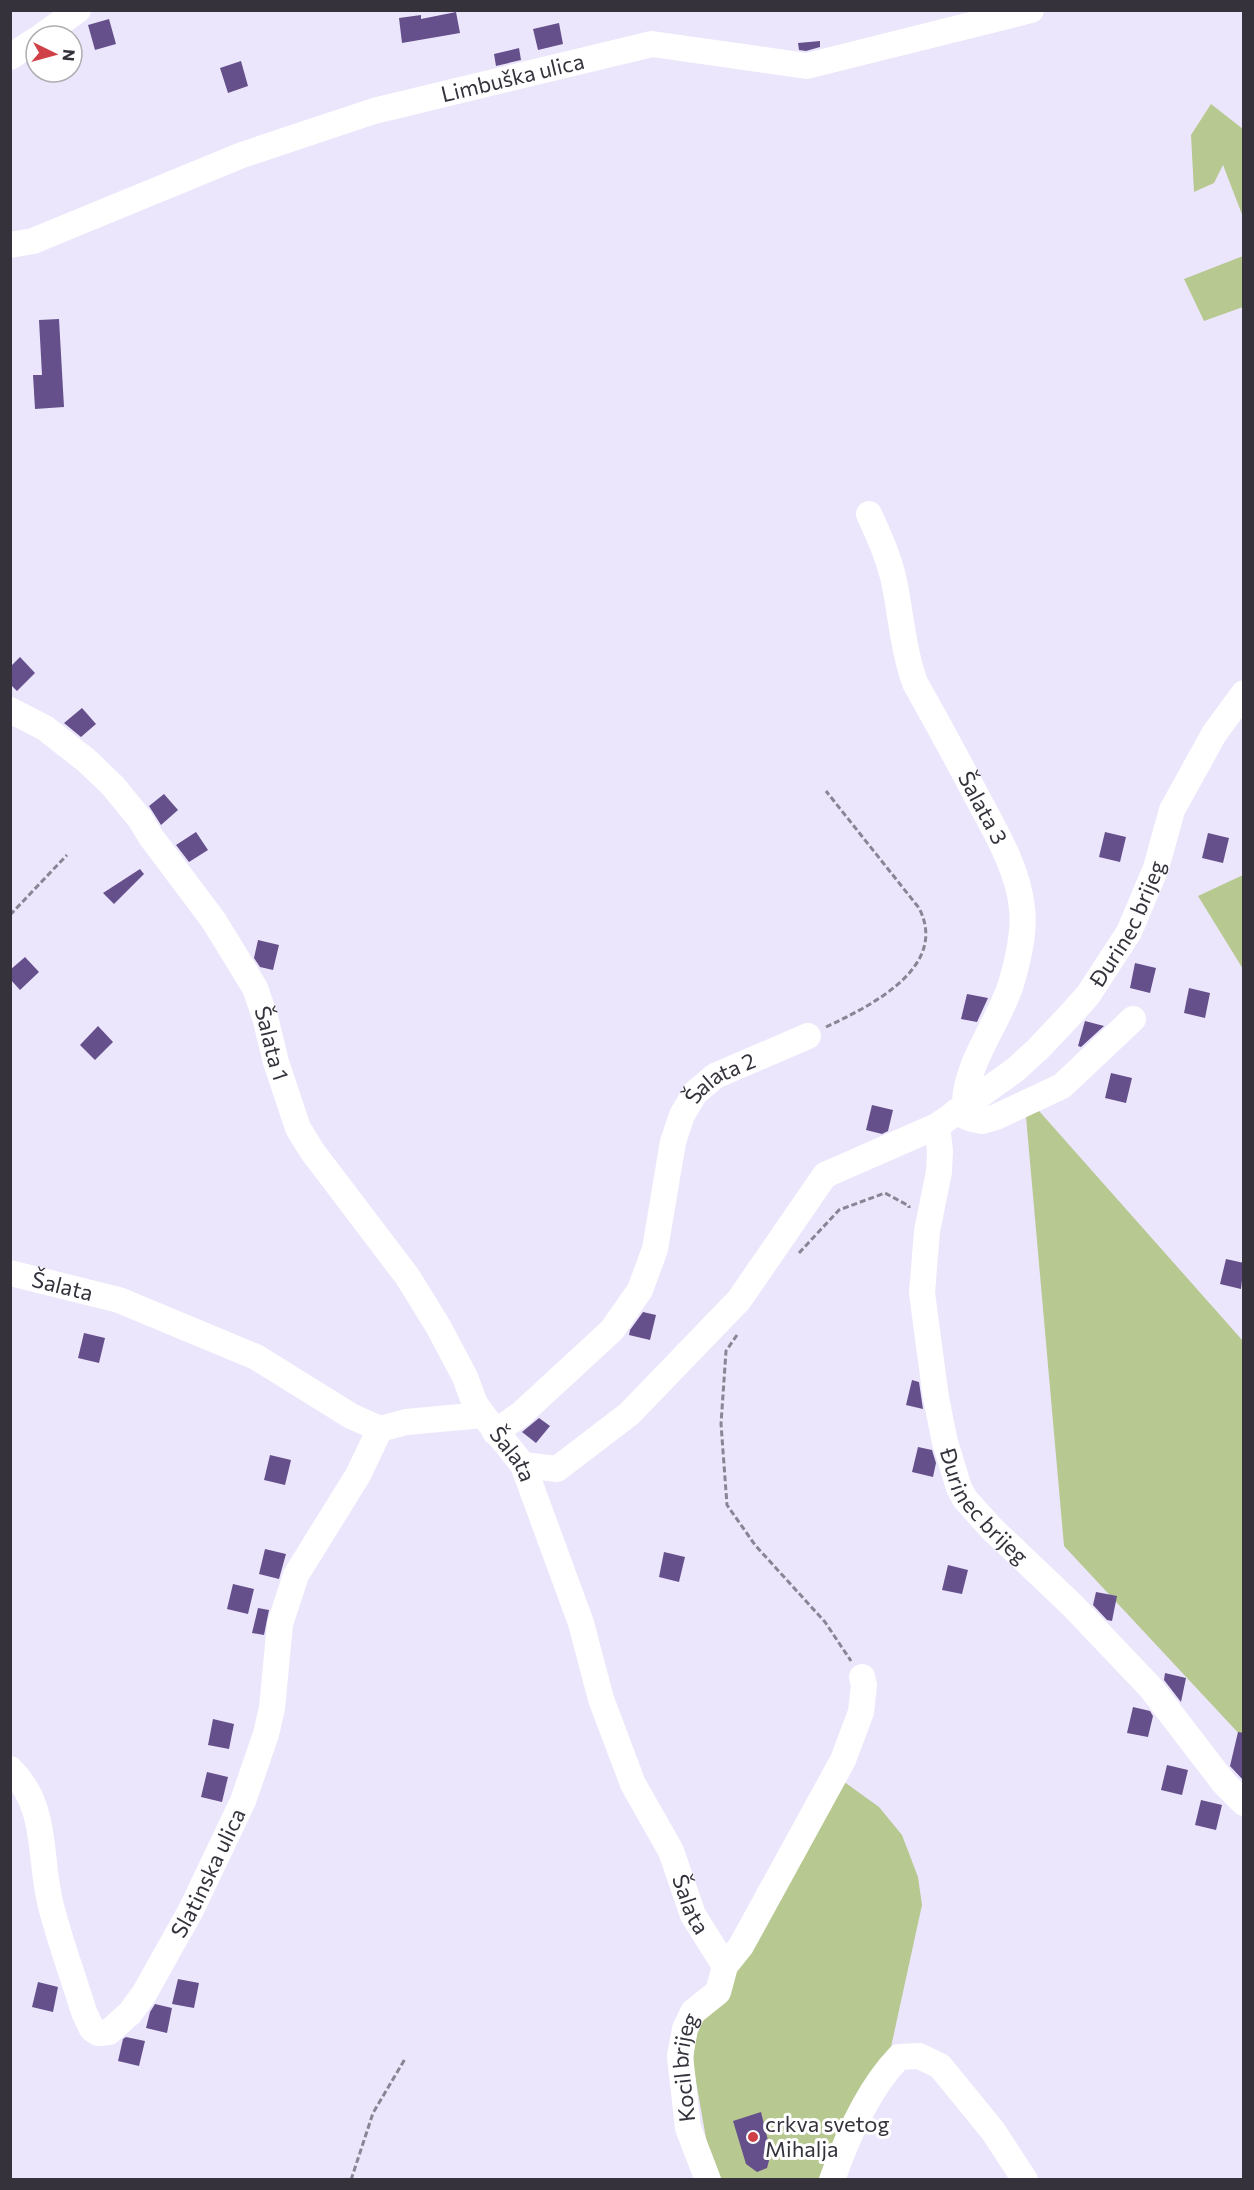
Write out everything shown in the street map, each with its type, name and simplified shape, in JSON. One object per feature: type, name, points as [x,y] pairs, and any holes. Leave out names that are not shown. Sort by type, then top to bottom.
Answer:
[{"type":"street","points":[[59,24],[78,10]]},
{"type":"street","name":"Limbuška ulica","points":[[10,245],[33,241],[242,155],[374,111],[652,44],[807,66],[1030,10]]},
{"type":"street","points":[[10,57],[24,48]]},
{"type":"street","name":"Šalata 3","points":[[869,514],[885,551],[894,580],[907,659],[915,682],[994,828],[1015,874],[1022,909],[1020,950],[1011,986],[971,1073],[965,1094],[953,1115]]},
{"type":"street","name":"Đurinec brijeg","points":[[523,1465],[556,1469],[629,1414],[739,1300],[825,1175],[953,1115],[1015,1070],[1038,1049],[1088,995],[1129,932],[1156,867],[1172,810],[1214,734],[1244,693]]},
{"type":"street","name":"Šalata 1","points":[[10,710],[45,728],[87,760],[113,786],[140,819],[214,921],[255,988],[298,1128],[312,1151],[406,1276],[438,1326],[465,1377],[475,1404],[489,1423]]},
{"type":"street","points":[[953,1115],[982,1121],[996,1117],[1062,1086],[1133,1019]]},
{"type":"street","name":"Šalata 2","points":[[489,1423],[521,1414],[612,1330],[640,1290],[655,1249],[673,1142],[682,1115],[695,1093],[715,1076],[808,1035]]},
{"type":"street","name":"Đurinec brijeg","points":[[953,1115],[940,1151],[939,1172],[927,1231],[922,1293],[936,1398],[945,1442],[959,1488],[970,1505],[991,1528],[1059,1592],[1151,1688],[1224,1783],[1244,1803]]},
{"type":"street","name":"Šalata","points":[[10,1273],[119,1300],[245,1352],[351,1416],[380,1429],[406,1422],[489,1423],[523,1465],[581,1623],[601,1699],[633,1784],[671,1851],[693,1915],[725,1966]]},
{"type":"street","name":"Slatinska ulica","points":[[10,1769],[26,1788],[41,1827],[47,1889],[84,2012],[92,2030],[98,2033],[109,2031],[130,2013],[144,1994],[191,1910],[243,1801],[266,1734],[272,1708],[280,1624],[292,1584],[308,1553],[358,1475],[380,1429]]},
{"type":"street","name":"Kocil brijeg","points":[[708,2180],[688,2128],[680,2056],[685,2029],[693,2012],[718,1992],[725,1966],[741,1946],[843,1760],[861,1712],[864,1685],[862,1677]]},
{"type":"street","points":[[831,2180],[860,2117],[887,2070],[899,2056],[919,2056],[940,2066],[963,2092],[993,2131],[1025,2180]]},
{"type":"path","points":[[808,1035],[848,1016],[903,981],[923,952],[924,942],[922,914],[919,908],[826,791]]},
{"type":"path","points":[[10,915],[67,855]]},
{"type":"path","points":[[795,1257],[839,1210],[885,1193],[909,1206],[909,1216]]},
{"type":"path","points":[[739,1331],[726,1351],[721,1424],[727,1505],[755,1545],[825,1622],[862,1677]]},
{"type":"path","points":[[351,2180],[374,2113],[405,2059]]},
{"type":"green space","points":[[1211,104],[1243,129],[1243,217],[1223,165],[1214,183],[1194,192],[1191,135]]},
{"type":"green space","points":[[1243,256],[1243,307],[1204,321],[1184,279]]},
{"type":"green space","points":[[1243,875],[1243,969],[1198,896]]},
{"type":"green space","points":[[1024,1094],[1243,1341],[1243,1738],[1064,1546]]},
{"type":"green space","points":[[836,1776],[879,1807],[902,1835],[918,1877],[922,1905],[891,2047],[834,2145],[822,2179],[721,2179],[707,2144],[693,2064],[696,2029],[736,1965]]},
{"type":"building","points":[[456,12],[460,33],[402,43],[399,18],[421,15],[421,19]]},
{"type":"building","points":[[109,19],[116,44],[95,50],[88,25]]},
{"type":"building","points":[[559,23],[563,44],[538,50],[533,29]]},
{"type":"building","points":[[820,41],[820,47],[806,51],[799,50],[798,43]]},
{"type":"building","points":[[519,48],[521,60],[496,66],[494,54]]},
{"type":"building","points":[[241,61],[248,86],[228,93],[220,68]]},
{"type":"building","points":[[59,319],[64,407],[35,409],[33,375],[42,375],[39,320]]},
{"type":"building","points":[[20,657],[35,673],[17,691],[10,684],[10,667]]},
{"type":"building","points":[[82,708],[96,724],[81,737],[64,723]]},
{"type":"building","points":[[164,794],[178,810],[161,825],[149,806]]},
{"type":"building","points":[[196,832],[208,850],[189,862],[176,845]]},
{"type":"building","points":[[1105,832],[1126,837],[1120,862],[1099,857]]},
{"type":"building","points":[[1208,833],[1229,838],[1223,863],[1202,858]]},
{"type":"building","points":[[140,869],[144,874],[114,904],[103,893]]},
{"type":"building","points":[[258,940],[279,945],[273,970],[260,967],[254,958]]},
{"type":"building","points":[[25,957],[39,972],[20,990],[10,979],[10,970]]},
{"type":"building","points":[[1135,963],[1156,968],[1150,993],[1130,988]]},
{"type":"building","points":[[1189,988],[1210,993],[1205,1018],[1184,1013]]},
{"type":"building","points":[[967,994],[988,998],[977,1022],[961,1019]]},
{"type":"building","points":[[1085,1021],[1104,1026],[1081,1047],[1078,1046]]},
{"type":"building","points":[[98,1026],[113,1042],[95,1060],[80,1045]]},
{"type":"building","points":[[1111,1073],[1132,1078],[1126,1103],[1105,1098]]},
{"type":"building","points":[[872,1105],[893,1110],[888,1131],[882,1134],[866,1130]]},
{"type":"building","points":[[1226,1259],[1244,1263],[1241,1289],[1220,1284]]},
{"type":"building","points":[[643,1312],[656,1315],[650,1340],[629,1335]]},
{"type":"building","points":[[84,1333],[105,1338],[99,1363],[78,1358]]},
{"type":"building","points":[[912,1380],[919,1382],[923,1409],[906,1405]]},
{"type":"building","points":[[539,1418],[550,1426],[536,1443],[522,1432]]},
{"type":"building","points":[[918,1447],[932,1450],[936,1463],[933,1477],[912,1472]]},
{"type":"building","points":[[270,1455],[291,1460],[285,1485],[264,1480]]},
{"type":"building","points":[[265,1549],[286,1554],[279,1579],[259,1574]]},
{"type":"building","points":[[664,1552],[685,1557],[679,1582],[659,1577]]},
{"type":"building","points":[[948,1565],[968,1570],[962,1594],[942,1590]]},
{"type":"building","points":[[233,1584],[254,1589],[248,1614],[227,1609]]},
{"type":"building","points":[[1096,1592],[1117,1596],[1112,1621],[1107,1620],[1093,1605]]},
{"type":"building","points":[[258,1608],[269,1610],[264,1635],[252,1633]]},
{"type":"building","points":[[1165,1673],[1186,1678],[1181,1702],[1164,1680]]},
{"type":"building","points":[[1133,1707],[1150,1711],[1153,1716],[1148,1737],[1127,1733]]},
{"type":"building","points":[[213,1719],[234,1724],[229,1749],[208,1745]]},
{"type":"building","points":[[1238,1732],[1244,1733],[1244,1781],[1230,1766]]},
{"type":"building","points":[[1167,1765],[1188,1770],[1182,1795],[1161,1790]]},
{"type":"building","points":[[207,1772],[228,1777],[222,1802],[201,1797]]},
{"type":"building","points":[[1201,1800],[1222,1805],[1216,1830],[1195,1825]]},
{"type":"building","points":[[178,1979],[199,1983],[194,2008],[172,2004]]},
{"type":"building","points":[[38,1982],[58,1987],[53,2012],[32,2007]]},
{"type":"building","points":[[155,2004],[172,2008],[167,2033],[146,2028],[150,2012]]},
{"type":"building","points":[[126,2037],[145,2041],[139,2066],[118,2061],[123,2039]]},
{"type":"building","name":"crkva svetog Mihalja","points":[[761,2112],[771,2153],[767,2168],[757,2172],[746,2164],[733,2121]]},
{"type":"place","name":"crkva svetog Mihalja","points":[[753,2137]]}]
